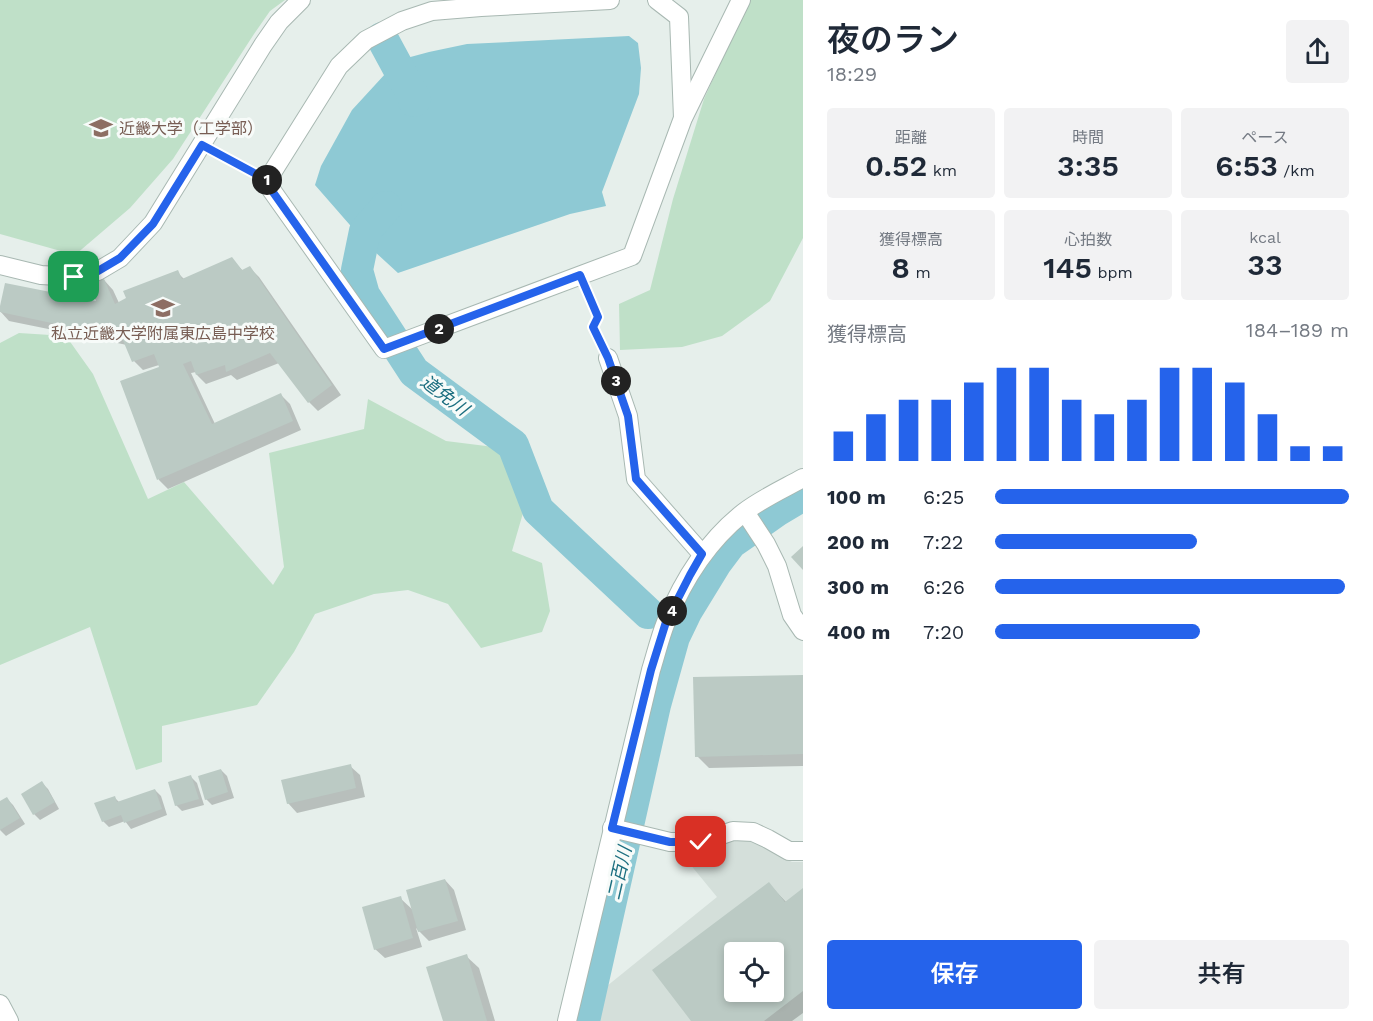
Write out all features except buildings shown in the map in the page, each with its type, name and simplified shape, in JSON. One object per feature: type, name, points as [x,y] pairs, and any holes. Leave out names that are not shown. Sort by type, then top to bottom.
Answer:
[{"type":"street","points":[[0,265],[41,275],[74,277],[98,271],[120,258],[153,224],[262,45],[279,22],[301,0]]},
{"type":"street","points":[[610,0],[432,11],[402,21],[366,40],[339,66],[270,176],[270,188],[384,349],[632,256],[683,118],[741,0]]},
{"type":"street","points":[[657,0],[679,17],[683,118]]},
{"type":"street","points":[[608,358],[628,416],[636,479],[702,554]]},
{"type":"street","points":[[567,1021],[651,670],[666,622],[702,554],[727,527],[745,512],[803,478]]},
{"type":"street","points":[[745,512],[777,566],[792,615],[803,631]]},
{"type":"street","points":[[612,828],[670,842],[701,842],[733,831],[753,832],[789,851],[803,851]]},
{"type":"street","points":[[0,1004],[9,1021]]},
{"type":"path","points":[[202,145],[269,181]]},
{"type":"path","points":[[580,275],[598,317],[593,327],[608,358]]},
{"type":"shaded area","points":[[738,840],[753,841],[792,862],[803,862],[803,1021],[596,1021],[607,986],[717,897],[680,852]]},
{"type":"green space","name":"近畿大学（工学部）","points":[[0,0],[285,0],[270,11],[173,159],[130,208],[75,255],[0,234]]},
{"type":"green space","points":[[749,0],[803,0],[803,238],[770,301],[722,336],[682,347],[620,350],[619,304],[650,290],[673,199],[704,99]]},
{"type":"green space","points":[[19,333],[66,336],[93,374],[148,499],[184,482],[273,585],[284,567],[269,453],[364,429],[368,399],[446,441],[511,449],[523,513],[512,551],[542,563],[550,611],[542,632],[481,648],[448,604],[408,590],[374,594],[315,614],[294,652],[257,705],[162,726],[162,762],[136,770],[90,627],[0,665],[0,343]]},
{"type":"water","points":[[629,36],[638,43],[641,68],[639,94],[602,192],[606,206],[570,214],[398,273],[374,251],[374,243],[363,240],[315,185],[321,166],[352,110],[386,73],[403,59],[467,44]]},
{"type":"waterway","name":"道免川","points":[[382,38],[414,101]]},
{"type":"waterway","name":"道免川","points":[[386,207],[365,231],[357,270],[364,295],[414,372],[513,445],[538,510],[648,613]]},
{"type":"waterway","name":"二百川","points":[[584,1021],[655,705],[674,637],[686,612],[731,543],[803,495]]},
{"type":"place","name":"近畿大学（工学部）","points":[[101,128]]},
{"type":"place","name":"私立近畿大学附属東広島中学校","points":[[163,308]]},
{"type":"route","points":[[74,277],[98,271],[120,258],[153,224],[202,145],[269,181],[270,188],[384,349],[580,275],[598,317],[593,327],[608,358],[628,416],[636,479],[702,554],[666,622],[651,670],[612,828],[670,842],[701,842]]}]
